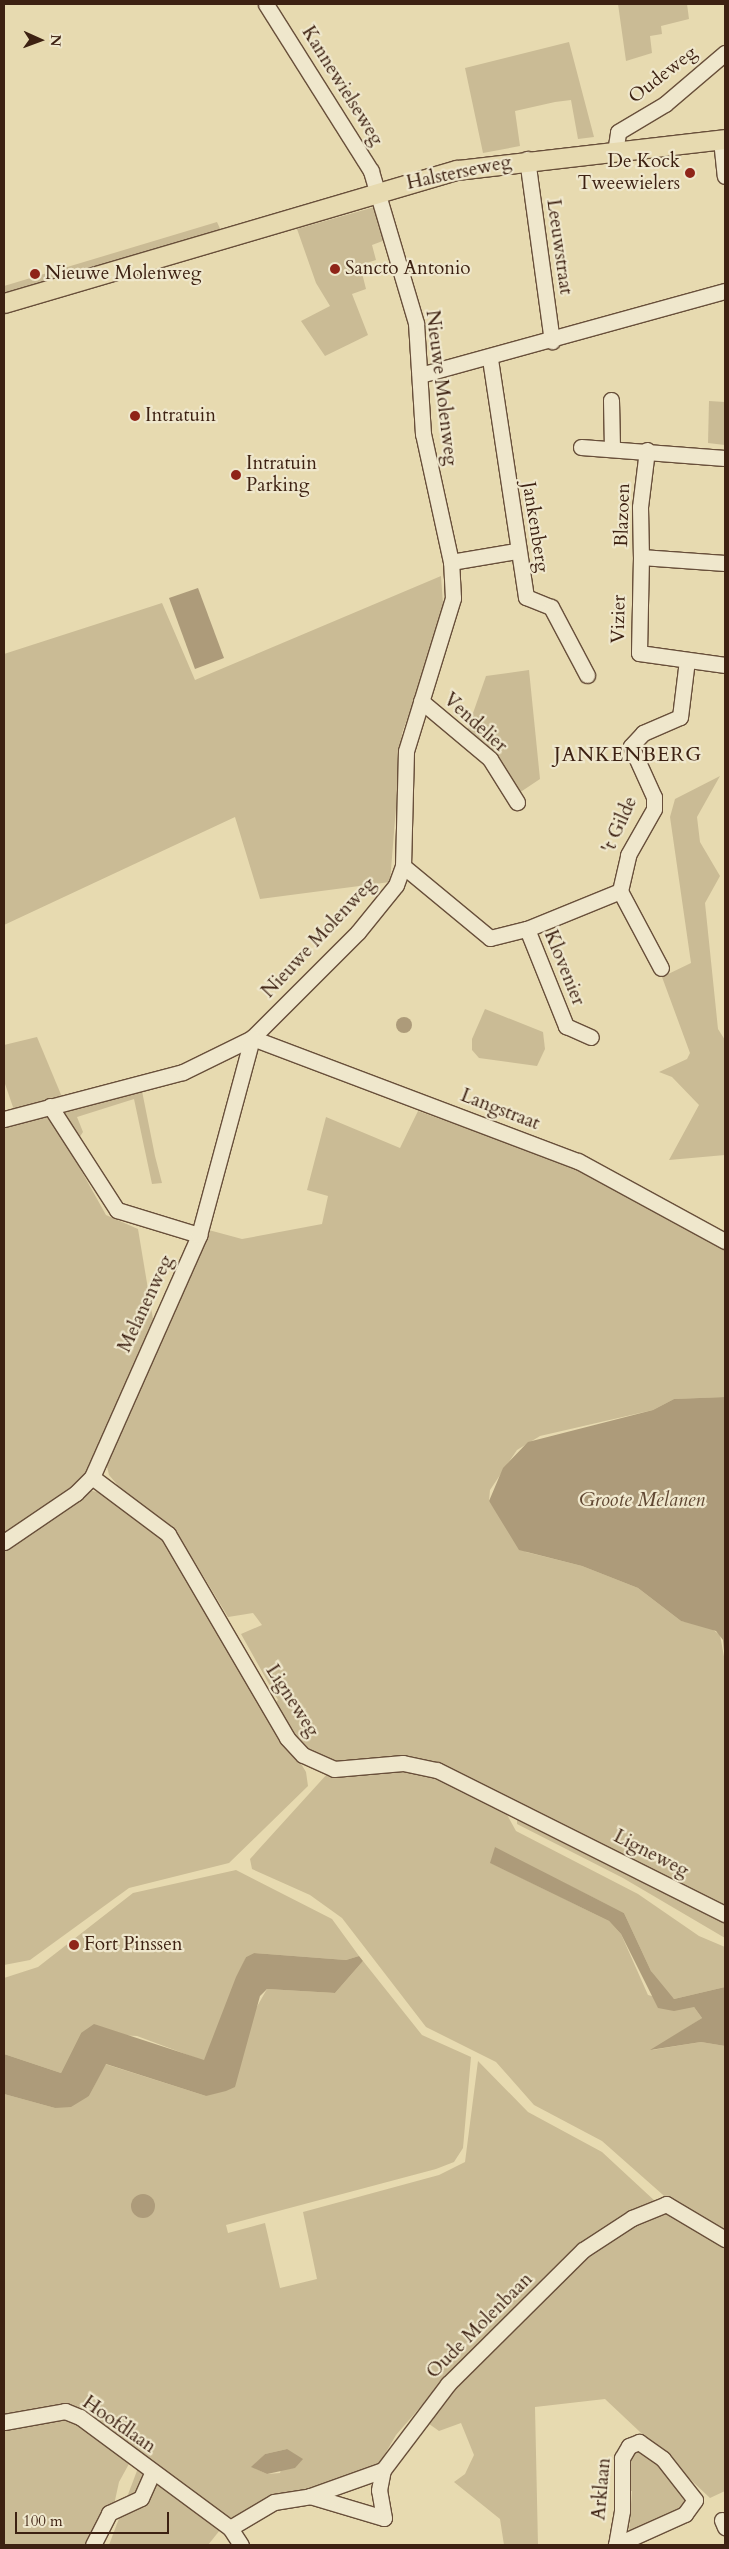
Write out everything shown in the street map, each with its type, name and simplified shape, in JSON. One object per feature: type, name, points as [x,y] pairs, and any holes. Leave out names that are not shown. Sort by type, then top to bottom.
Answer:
[{"type":"main road","name":"Halsterseweg","points":[[4,303],[457,170],[527,159],[615,152],[723,139]]},
{"type":"main road","name":"Halsterseweg","points":[[4,294],[107,261],[199,245]]},
{"type":"street","name":"Kannewielseweg","points":[[266,4],[371,171],[376,193]]},
{"type":"street","name":"Oudeweg","points":[[615,152],[618,132],[665,104],[725,53]]},
{"type":"street","points":[[723,139],[725,176]]},
{"type":"street","name":"Leeuwstraat","points":[[527,159],[552,341]]},
{"type":"street","name":"Nieuwe Molenweg","points":[[4,1119],[183,1072],[252,1038],[358,932],[396,885],[403,866],[402,770],[421,702],[450,619],[451,562],[424,434],[416,324],[376,193]]},
{"type":"street","points":[[420,375],[490,359],[725,291]]},
{"type":"street","name":"Jankenberg","points":[[490,359],[516,551],[526,598],[551,607],[587,675]]},
{"type":"street","points":[[612,400],[612,446]]},
{"type":"street","points":[[581,447],[612,446],[725,458]]},
{"type":"street","name":"Blazoen","points":[[647,450],[640,507],[641,557],[725,563]]},
{"type":"street","points":[[451,562],[516,551]]},
{"type":"street","name":"Vizier","points":[[641,557],[639,653],[725,665]]},
{"type":"street","name":"'t Gilde","points":[[620,891],[628,854],[654,809],[654,797],[631,746],[643,733],[680,717],[686,660]]},
{"type":"street","name":"Vendelier","points":[[421,702],[490,759],[517,802]]},
{"type":"street","name":"Klovenier","points":[[403,866],[484,935],[503,938],[527,930],[566,1026],[591,1037]]},
{"type":"street","points":[[527,930],[620,891],[661,968]]},
{"type":"street","name":"Melanenweg","points":[[4,1542],[76,1493],[92,1477],[199,1236],[252,1038]]},
{"type":"street","name":"Langstraat","points":[[252,1038],[578,1161],[725,1241]]},
{"type":"street","points":[[50,1106],[117,1210],[199,1236]]},
{"type":"street","name":"Ligneweg","points":[[92,1477],[168,1534],[287,1738],[307,1758],[334,1770],[403,1763],[438,1770],[725,1914]]},
{"type":"street","name":"Oude Molenbaan","points":[[310,2496],[384,2518],[379,2490],[383,2470],[448,2384],[583,2250],[632,2218],[666,2204],[725,2239]]},
{"type":"street","name":"Hoofdlaan","points":[[4,2422],[65,2411],[80,2417],[152,2473],[230,2528]]},
{"type":"street","name":"Arklaan","points":[[639,2442],[664,2459],[695,2500],[685,2514],[615,2545],[622,2511],[622,2458],[629,2446],[639,2442]]},
{"type":"street","points":[[241,2545],[230,2528],[274,2502],[310,2496],[383,2470]]},
{"type":"street","points":[[93,2545],[109,2513],[141,2498],[152,2473]]},
{"type":"shaded area","points":[[618,4],[687,4],[689,19],[661,26],[662,34],[650,36],[652,53],[626,61]]},
{"type":"shaded area","points":[[569,42],[594,137],[578,139],[571,100],[555,102],[515,111],[520,146],[483,153],[465,68]]},
{"type":"shaded area","points":[[378,206],[388,239],[372,245],[376,260],[360,265],[366,289],[352,294],[368,335],[325,356],[301,321],[330,306],[316,283],[297,229]]},
{"type":"shaded area","points":[[217,222],[222,233],[4,297],[4,286]]},
{"type":"shaded area","points":[[709,401],[725,402],[725,445],[708,443]]},
{"type":"shaded area","points":[[441,576],[444,618],[402,733],[390,882],[260,899],[235,817],[4,925],[4,654],[162,603],[195,680]]},
{"type":"shaded area","points":[[529,670],[540,779],[519,793],[465,736],[486,676]]},
{"type":"shaded area","points":[[720,776],[697,817],[700,842],[720,876],[705,903],[718,1029],[725,1040],[725,1155],[669,1160],[699,1105],[672,1077],[659,1072],[687,1059],[690,1053],[662,977],[691,963],[670,817],[675,799]]},
{"type":"shaded area","points":[[485,1009],[543,1032],[545,1049],[537,1066],[479,1058],[472,1050],[472,1039]]},
{"type":"shaded area","points":[[37,1037],[62,1097],[14,1110],[4,1081],[4,1045]]},
{"type":"shaded area","points":[[141,1086],[162,1183],[152,1184],[134,1099],[77,1117],[83,1132],[77,1141],[61,1108]]},
{"type":"shaded area","points":[[48,1111],[106,1215],[138,1229],[154,1325],[84,1480],[4,1538],[4,1124]]},
{"type":"shaded area","points":[[418,1111],[585,1171],[725,1248],[725,1397],[674,1399],[653,1410],[540,1436],[517,1450],[490,1490],[489,1501],[526,1552],[582,1566],[638,1588],[681,1621],[708,1626],[720,1635],[725,1662],[725,1906],[438,1763],[409,1756],[331,1762],[300,1748],[272,1706],[278,1700],[241,1634],[262,1625],[253,1613],[228,1617],[179,1536],[127,1496],[109,1475],[105,1458],[205,1229],[242,1239],[322,1224],[328,1196],[307,1190],[326,1117],[400,1148]]},
{"type":"shaded area","points":[[88,1490],[102,1493],[165,1539],[306,1772],[308,1786],[229,1863],[129,1888],[30,1960],[4,1965],[4,1547]]},
{"type":"shaded area","points":[[420,1769],[505,1811],[516,1831],[638,1894],[699,1936],[725,1947],[725,1987],[674,1999],[665,1993],[651,1971],[624,1913],[512,1857],[491,1863],[609,1921],[621,1934],[648,1995],[694,2007],[702,2018],[652,2050],[701,2042],[725,2046],[725,2235],[671,2202],[602,2141],[534,2105],[496,2062],[426,2027],[342,1918],[310,1895],[252,1869],[250,1859],[328,1773]]},
{"type":"shaded area","points":[[517,1815],[725,1920],[725,1938],[623,1878],[517,1824]]},
{"type":"shaded area","points":[[236,1870],[332,1919],[359,1956],[346,1960],[254,1953],[246,1957],[204,2061],[137,2036],[81,2033],[61,2073],[4,2054],[4,1978],[38,1967],[133,1893]]},
{"type":"shaded area","points":[[363,1961],[422,2035],[471,2057],[463,2148],[454,2162],[436,2169],[226,2225],[228,2233],[265,2223],[280,2288],[317,2279],[303,2212],[439,2175],[465,2162],[478,2061],[528,2112],[602,2152],[656,2202],[634,2212],[443,2381],[396,2435],[375,2471],[234,2517],[225,2518],[71,2410],[4,2417],[4,2094],[55,2108],[89,2096],[105,2064],[206,2096],[267,1989],[335,1993]],"holes":[[[287,2449],[280,2473],[267,2474],[252,2467],[265,2454]]]},
{"type":"shaded area","points":[[657,2211],[673,2212],[725,2248],[725,2491],[710,2498],[605,2399],[535,2407],[538,2545],[504,2545],[500,2519],[454,2482],[465,2474],[474,2455],[461,2423],[439,2431],[425,2421],[499,2340],[521,2324],[598,2244]]},
{"type":"shaded area","points":[[58,2417],[84,2428],[130,2462],[119,2482],[112,2514],[98,2545],[4,2545],[4,2428]]},
{"type":"shaded area","points":[[636,2448],[675,2475],[690,2507],[625,2538],[621,2531],[629,2532],[632,2491],[626,2491],[629,2457]]},
{"type":"shaded area","points":[[138,2468],[220,2530],[208,2545],[109,2545]]},
{"type":"water","points":[[198,588],[224,658],[195,669],[169,598]]},
{"type":"water","points":[[401,1017],[407,1017],[412,1022],[410,1031],[401,1033],[396,1028],[396,1022]]},
{"type":"water","name":"Groote Melanen","points":[[725,1397],[725,1662],[723,1640],[716,1631],[681,1621],[638,1588],[582,1566],[519,1550],[489,1501],[503,1468],[528,1442],[653,1410],[674,1399]]},
{"type":"water","points":[[495,1847],[624,1913],[651,1971],[674,1999],[725,1987],[725,2046],[701,2042],[650,2050],[702,2018],[694,2007],[674,2011],[658,2008],[621,1934],[609,1921],[490,1863]]},
{"type":"water","points":[[254,1953],[346,1960],[359,1956],[363,1961],[335,1993],[267,1989],[260,1996],[235,2087],[226,2091],[206,2096],[106,2064],[89,2096],[71,2107],[55,2108],[4,2094],[4,2054],[61,2073],[81,2033],[94,2024],[204,2060],[236,1977],[246,1957]]},
{"type":"water","points":[[143,2194],[148,2195],[154,2201],[154,2211],[148,2217],[143,2218],[138,2217],[132,2211],[131,2206],[132,2201],[138,2195]]},
{"type":"water","points":[[287,2449],[303,2459],[295,2468],[267,2474],[251,2467],[265,2454]]},
{"type":"place","name":"De Kock Tweewielers","points":[[690,173]]},
{"type":"place","name":"Sancto Antonio","points":[[335,269]]},
{"type":"place","name":"Nieuwe Molenweg","points":[[35,274]]},
{"type":"place","name":"Intratuin","points":[[135,416]]},
{"type":"place","name":"Intratuin Parking","points":[[236,475]]},
{"type":"place","name":"Fort Pinssen","points":[[74,1945]]},
{"type":"district","name":"JANKENBERG","points":[[628,754]]}]
